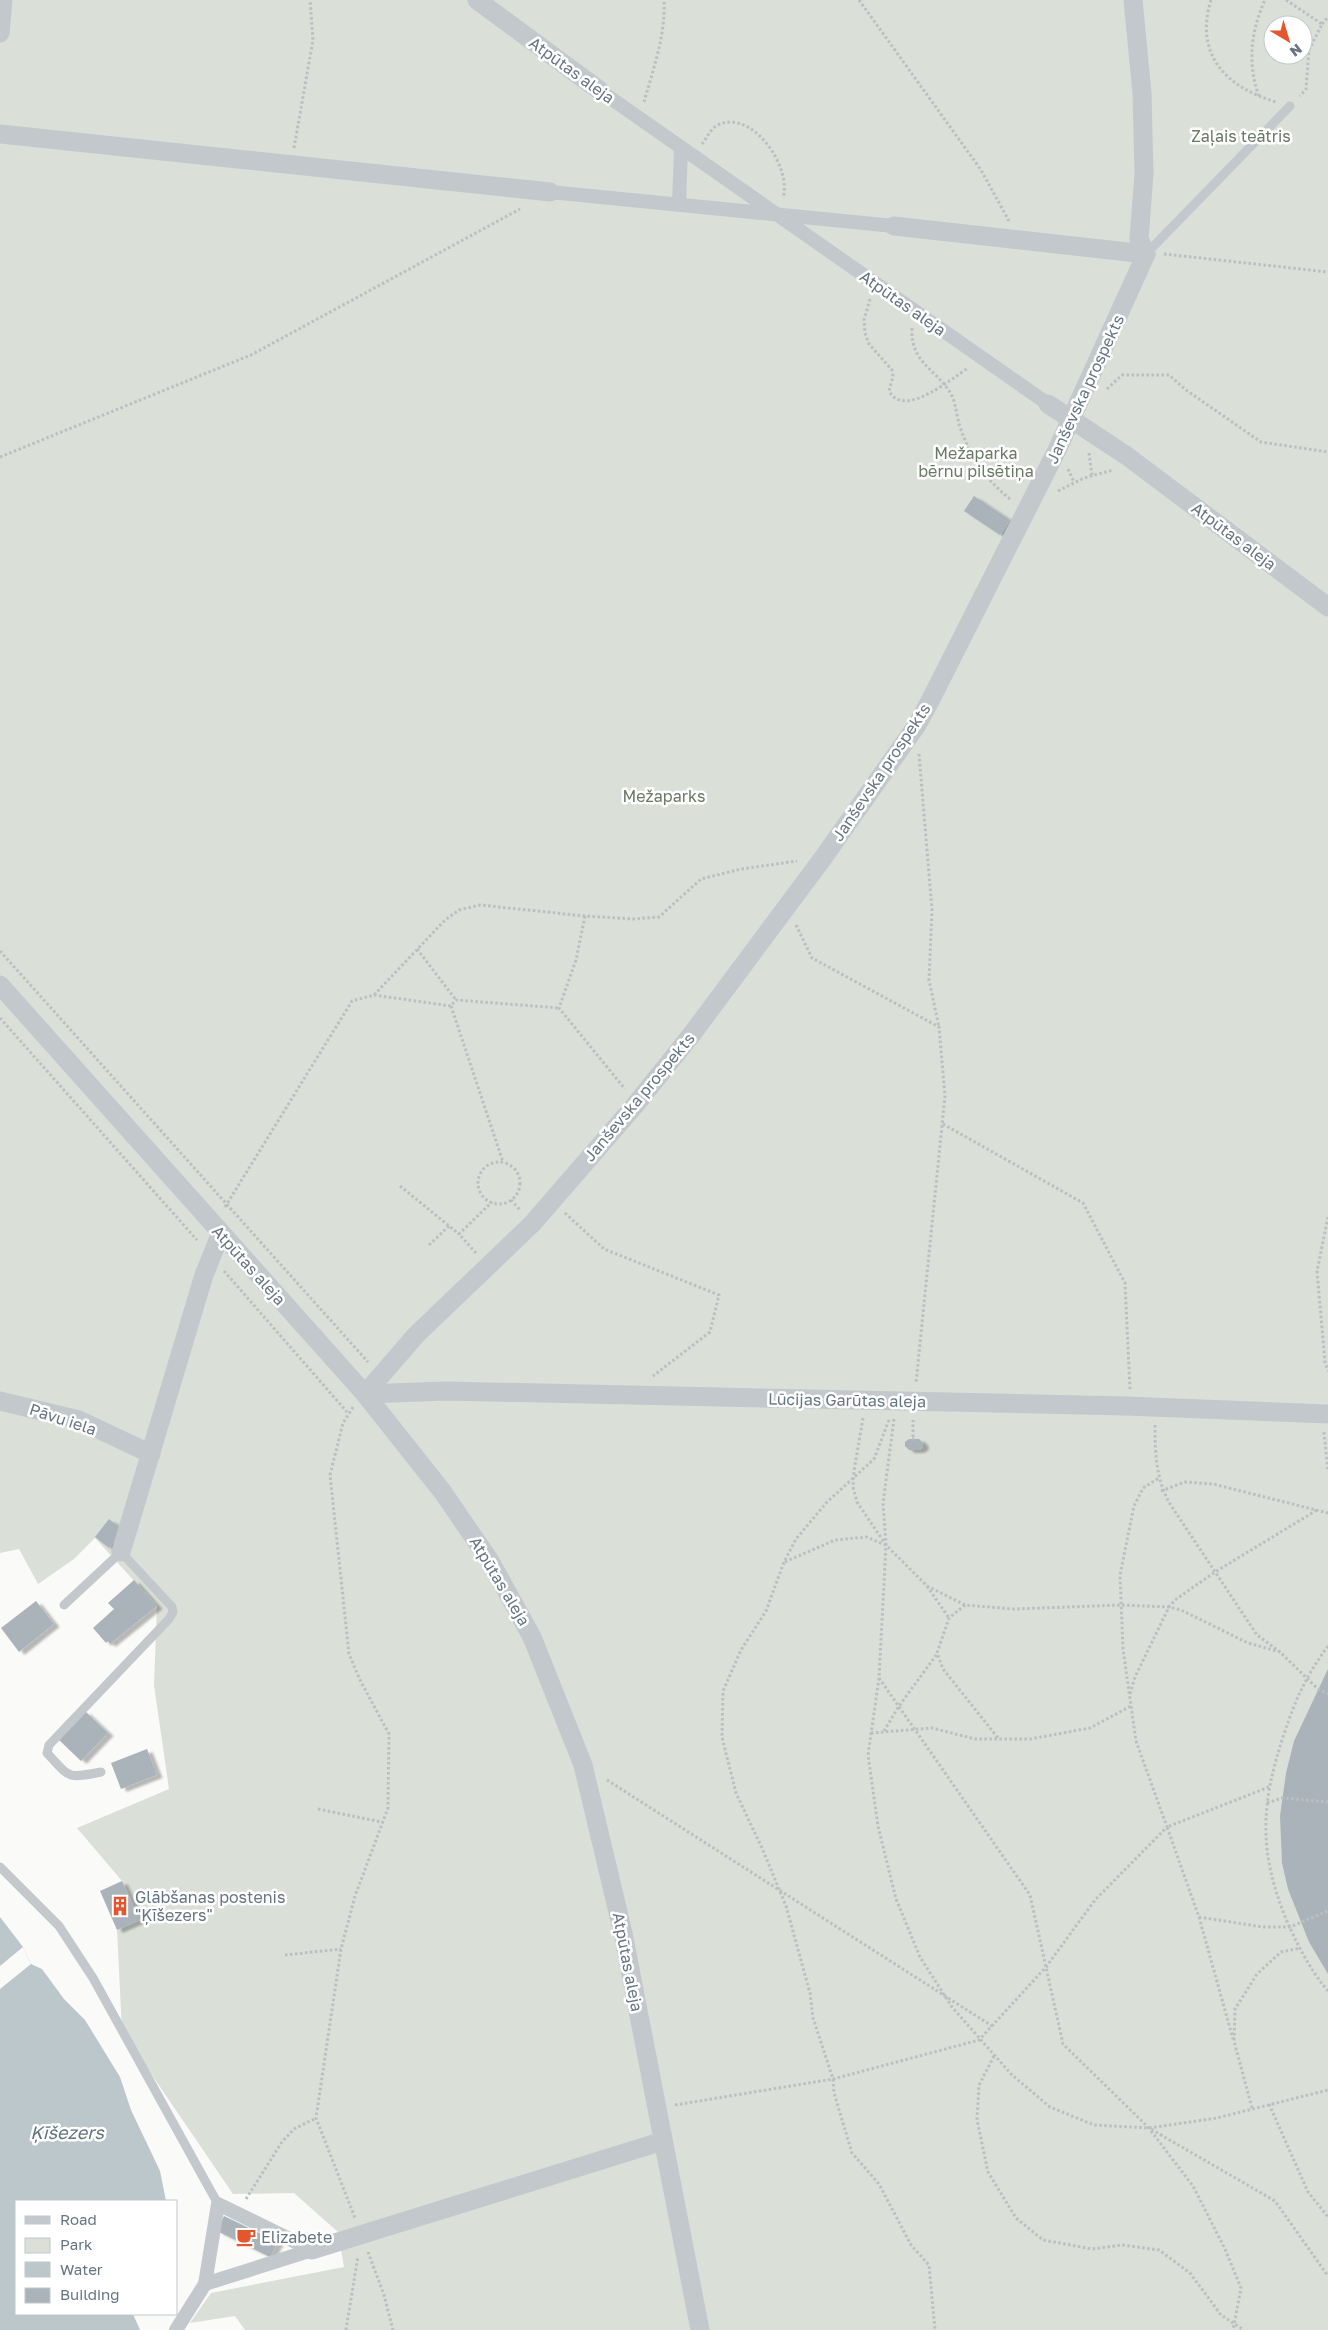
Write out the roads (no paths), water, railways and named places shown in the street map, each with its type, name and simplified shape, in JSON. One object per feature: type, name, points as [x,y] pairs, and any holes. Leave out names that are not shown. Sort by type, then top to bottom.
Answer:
[{"type":"street","points":[[0,33],[3,0]]},
{"type":"street","name":"Atpūtas aleja","points":[[477,0],[774,214],[1071,420],[1127,456],[1328,607]]},
{"type":"street","points":[[1133,0],[1142,102],[1144,174],[1139,239],[1146,254]]},
{"type":"street","points":[[0,134],[291,166],[894,226],[1146,254]]},
{"type":"street","points":[[680,204],[681,148]]},
{"type":"street","name":"Janševska prospekts","points":[[366,1394],[385,1369],[416,1335],[552,1201],[636,1104],[822,858],[917,725],[1036,494],[1146,254]]},
{"type":"street","name":"Atpūtas aleja","points":[[0,985],[366,1394],[442,1490],[490,1561],[532,1637],[583,1765],[623,1933],[700,2330]]},
{"type":"street","points":[[121,1552],[212,1257],[217,1229]]},
{"type":"street","name":"Lūcijas Garūtas aleja","points":[[366,1394],[446,1391],[640,1395],[1154,1407],[1326,1414]]},
{"type":"street","name":"Pāvu iela","points":[[0,1401],[79,1420],[151,1454]]},
{"type":"street","points":[[205,2284],[663,2140]]},
{"type":"street","points":[[176,2330],[205,2284],[218,2204],[312,2250]]},
{"type":"lane","points":[[1146,254],[1290,106]]},
{"type":"lane","points":[[64,1605],[121,1552],[172,1607],[173,1612],[169,1619],[49,1745],[47,1753],[67,1774],[75,1778],[101,1772]]},
{"type":"lane","points":[[0,1867],[59,1926],[93,1978],[218,2204]]},
{"type":"water","name":"Ķīšezers","points":[[0,1917],[23,1947],[31,1964],[42,1969],[64,1999],[85,2020],[120,2077],[131,2110],[160,2171],[166,2200],[15,2200],[15,2315],[133,2315],[140,2330],[0,2330]]},
{"type":"place","name":"Glābšanas postenis \"Ķīšezers\"","points":[[120,1906]]},
{"type":"place","name":"Elizabete","points":[[246,2237]]},
{"type":"park label","name":"Zaļais teātris","points":[[1241,136]]},
{"type":"park label","name":"Mežaparka bērnu pilsētiņa","points":[[976,462]]},
{"type":"park label","name":"Mežaparks","points":[[664,796]]}]
